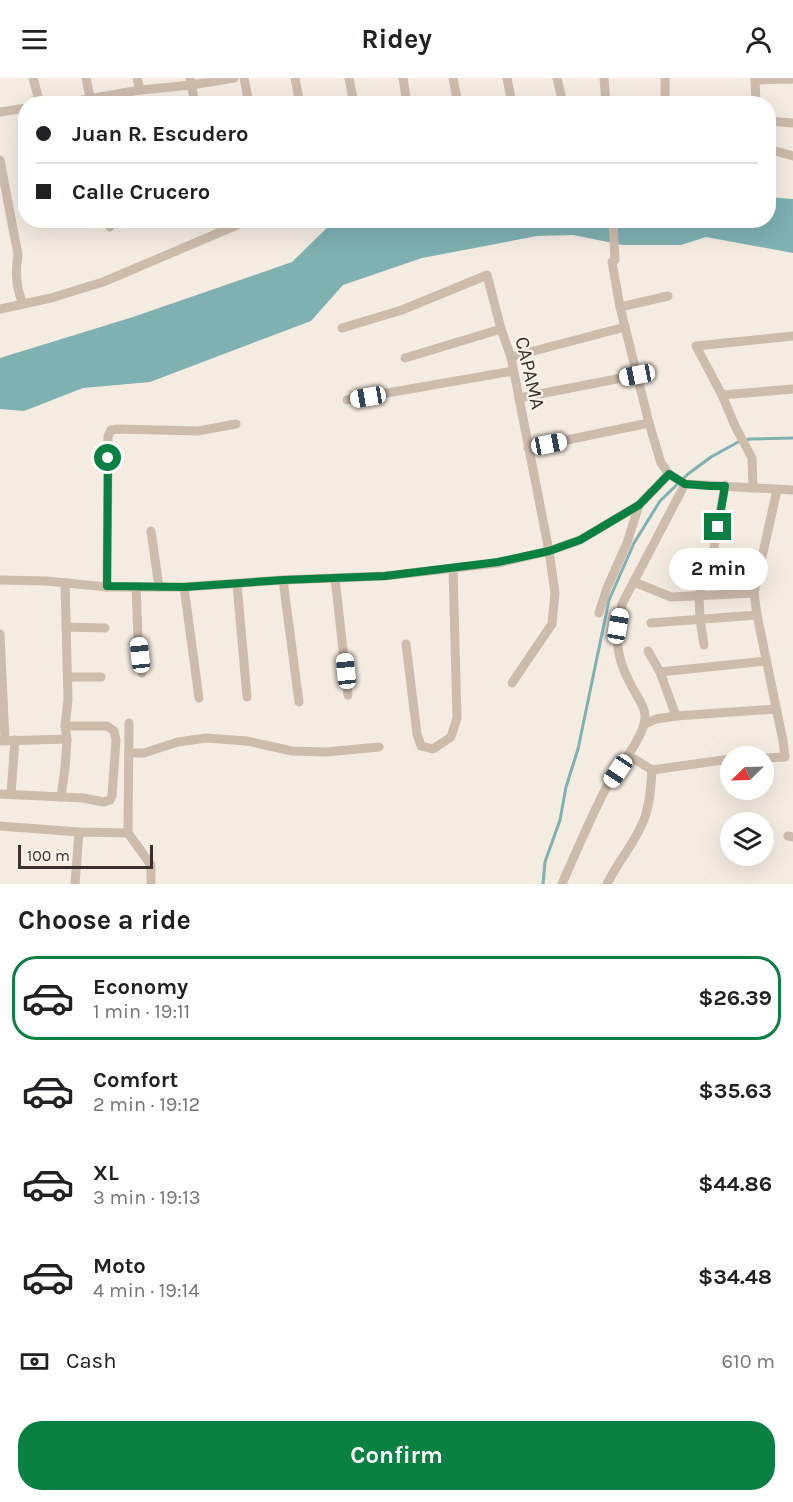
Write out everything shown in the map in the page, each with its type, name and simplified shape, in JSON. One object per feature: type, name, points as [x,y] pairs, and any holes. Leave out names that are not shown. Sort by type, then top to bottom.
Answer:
[{"type":"street","points":[[33,78],[38,96]]},
{"type":"street","points":[[86,78],[90,96]]},
{"type":"street","points":[[137,78],[140,90]]},
{"type":"street","points":[[113,96],[190,81],[234,78]]},
{"type":"street","points":[[244,78],[247,96]]},
{"type":"street","points":[[295,78],[298,96]]},
{"type":"street","points":[[349,78],[352,96]]},
{"type":"street","points":[[403,78],[405,96]]},
{"type":"street","points":[[453,78],[456,96]]},
{"type":"street","points":[[507,78],[510,96]]},
{"type":"street","points":[[557,78],[560,96]]},
{"type":"street","points":[[604,78],[605,96]]},
{"type":"street","points":[[664,78],[665,96]]},
{"type":"street","points":[[756,96],[755,79],[793,79]]},
{"type":"street","points":[[190,81],[193,96]]},
{"type":"street","points":[[0,112],[18,109]]},
{"type":"street","points":[[776,122],[793,123]]},
{"type":"street","points":[[776,151],[793,156]]},
{"type":"street","points":[[0,160],[18,255],[16,268],[19,293],[23,304]]},
{"type":"street","points":[[0,309],[51,298],[103,282],[230,228]]},
{"type":"street","points":[[613,228],[615,260],[612,262],[620,307],[662,463],[678,480],[711,486],[793,490]]},
{"type":"street","name":"CAPAMA","points":[[342,328],[402,310],[487,274],[511,357],[555,593],[552,624],[512,683]]},
{"type":"street","points":[[620,307],[668,296]]},
{"type":"street","points":[[511,357],[625,327]]},
{"type":"street","points":[[405,358],[501,328]]},
{"type":"street","points":[[753,488],[752,458],[748,448],[696,346],[793,336]]},
{"type":"street","points":[[347,400],[513,371]]},
{"type":"street","points":[[519,398],[637,375]]},
{"type":"street","points":[[722,395],[793,389]]},
{"type":"street","points":[[528,448],[650,423]]},
{"type":"street","points":[[107,586],[108,436],[111,430],[198,431],[236,424]]},
{"type":"street","points":[[0,580],[107,586],[184,587],[283,580],[394,576],[453,569],[549,551],[580,540],[678,480]]},
{"type":"street","points":[[562,884],[607,787],[645,724],[643,708],[619,658],[618,626],[622,604],[634,582],[678,480]]},
{"type":"street","points":[[704,645],[699,595],[714,548],[725,486]]},
{"type":"street","points":[[774,758],[785,757],[754,593],[777,490]]},
{"type":"street","points":[[599,613],[607,588],[627,543],[639,505]]},
{"type":"street","points":[[151,531],[159,587]]},
{"type":"street","points":[[406,644],[417,734],[422,746],[433,749],[451,737],[457,718],[453,569]]},
{"type":"street","points":[[335,578],[348,695]]},
{"type":"street","points":[[283,580],[299,702]]},
{"type":"street","points":[[634,582],[671,597],[754,593]]},
{"type":"street","points":[[61,797],[65,768],[67,739],[65,726],[68,700],[65,583]]},
{"type":"street","points":[[237,584],[247,697]]},
{"type":"street","points":[[136,587],[142,673]]},
{"type":"street","points":[[184,587],[199,698]]},
{"type":"street","points":[[651,623],[757,615]]},
{"type":"street","points":[[66,627],[105,628]]},
{"type":"street","points":[[0,634],[2,741],[67,739]]},
{"type":"street","points":[[648,651],[660,672],[676,716]]},
{"type":"street","points":[[660,672],[766,661]]},
{"type":"street","points":[[68,676],[101,677]]},
{"type":"street","points":[[645,724],[656,719],[676,716],[776,709]]},
{"type":"street","points":[[129,723],[128,833],[151,865],[151,884]]},
{"type":"street","points":[[0,794],[83,798],[104,802],[110,800],[116,740],[114,731],[107,726],[65,726]]},
{"type":"street","points":[[129,753],[144,753],[178,742],[206,738],[247,741],[292,751],[326,752],[379,747]]},
{"type":"street","points":[[11,794],[15,740]]},
{"type":"street","points":[[628,755],[652,770],[720,760]]},
{"type":"street","points":[[607,884],[645,817],[650,799],[652,770]]},
{"type":"street","points":[[0,826],[128,833]]},
{"type":"street","points":[[75,884],[79,832]]},
{"type":"water","points":[[776,198],[793,199],[793,253],[706,237],[681,245],[623,245],[573,235],[537,236],[422,258],[343,285],[311,321],[150,382],[83,388],[24,411],[0,409],[0,358],[133,317],[292,262],[327,228],[776,228]]},
{"type":"waterway","points":[[543,884],[545,862],[560,820],[566,787],[578,749],[609,600],[634,543],[660,501],[688,474],[711,457],[740,441],[793,438]]},
{"type":"route","points":[[108,458],[107,586],[184,587],[385,576],[498,562],[549,551],[580,540],[639,505],[669,474],[685,484],[725,486],[718,527]]}]
